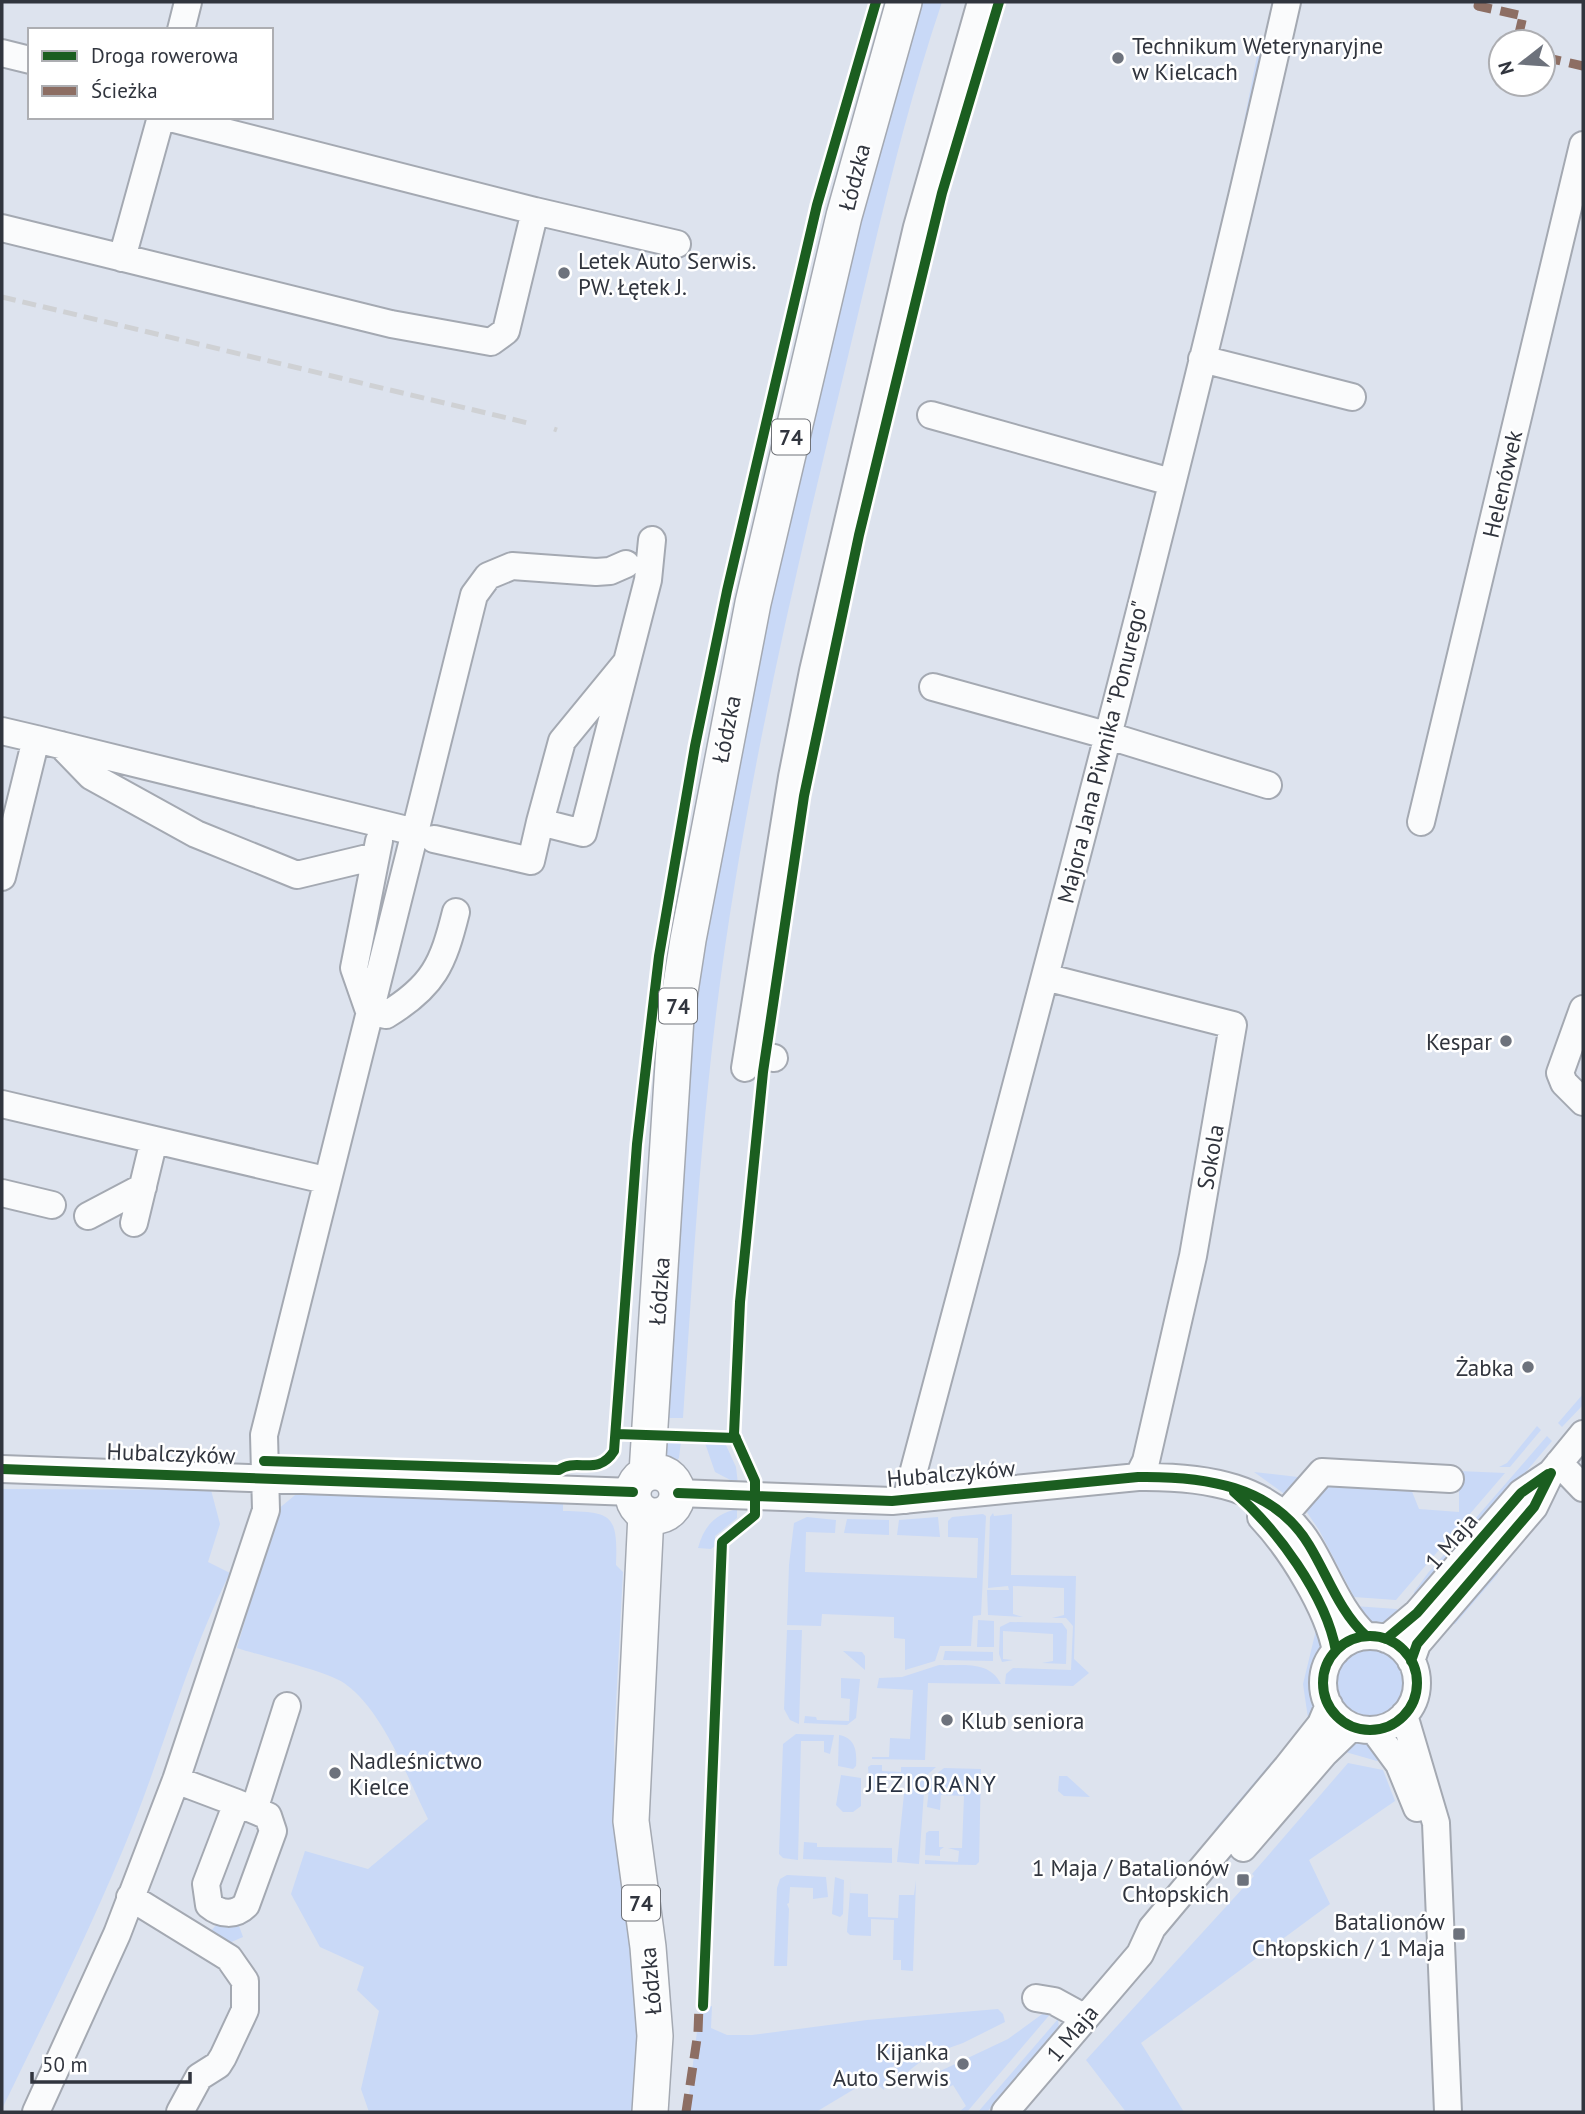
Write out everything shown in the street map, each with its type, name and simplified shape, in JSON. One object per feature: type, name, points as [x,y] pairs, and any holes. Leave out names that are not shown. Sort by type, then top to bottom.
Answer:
[{"type":"main road","name":"Łódzka","points":[[650,2112],[656,2057],[654,2012],[631,1821],[642,1493],[676,1017],[688,940],[752,603],[850,190],[904,2]]},
{"type":"main road","points":[[642,1493],[658,1472],[667,1475],[678,1493]]},
{"type":"street","points":[[182,28],[188,2]]},
{"type":"street","points":[[774,1058],[747,1060],[792,777],[813,671],[917,227],[981,2]]},
{"type":"street","name":"Majora Jana Piwnika \"Ponurego\"","points":[[906,1500],[1045,976],[1171,482],[1287,2]]},
{"type":"street","points":[[2,53],[28,60]]},
{"type":"street","points":[[122,258],[162,119]]},
{"type":"street","points":[[171,119],[677,244]]},
{"type":"street","name":"Helenówek","points":[[1421,822],[1583,145]]},
{"type":"street","points":[[2,228],[391,324],[491,342],[506,331],[536,211]]},
{"type":"street","points":[[1202,359],[1352,397]]},
{"type":"street","points":[[931,415],[1171,482]]},
{"type":"street","points":[[540,822],[583,833],[648,580],[652,540]]},
{"type":"street","points":[[45,2109],[176,1780],[266,1510],[264,1434],[369,1011],[424,836],[474,595],[488,576],[512,566],[596,572],[610,571],[626,564]]},
{"type":"street","points":[[2,731],[531,861],[562,741],[626,663]]},
{"type":"street","points":[[933,687],[1106,735],[1268,785]]},
{"type":"street","points":[[49,742],[91,776],[196,834],[297,875],[376,856]]},
{"type":"street","points":[[2,877],[49,742]]},
{"type":"street","points":[[369,1011],[354,968],[382,824]]},
{"type":"street","points":[[369,1011],[386,1015],[421,992],[431,980],[446,952],[456,912]]},
{"type":"street","name":"Sokola","points":[[1045,976],[1233,1025],[1193,1256],[1146,1461],[1138,1477]]},
{"type":"street","points":[[1583,1009],[1560,1073],[1564,1083],[1583,1102]]},
{"type":"street","points":[[3,1107],[325,1180]]},
{"type":"street","points":[[134,1223],[154,1140]]},
{"type":"street","points":[[88,1216],[143,1187]]},
{"type":"street","points":[[2,1194],[52,1205]]},
{"type":"street","name":"1 Maja","points":[[1411,1661],[1418,1644],[1534,1507],[1555,1468],[1583,1434]]},
{"type":"street","points":[[1555,1468],[1583,1488]]},
{"type":"street","name":"1 Maja","points":[[1376,1638],[1417,1613],[1521,1493],[1555,1468]]},
{"type":"street","name":"Hubalczyków","points":[[2,1469],[642,1493]]},
{"type":"street","points":[[1279,1522],[1322,1472],[1450,1479]]},
{"type":"street","name":"Hubalczyków","points":[[678,1493],[906,1500],[1138,1477],[1177,1476],[1226,1485],[1261,1498],[1279,1522],[1294,1559],[1322,1612],[1336,1651]]},
{"type":"street","name":"Hubalczyków","points":[[1279,1522],[1308,1544],[1341,1605],[1376,1638]]},
{"type":"street","points":[[1363,1728],[1385,1727],[1404,1715],[1416,1690],[1411,1661],[1401,1648],[1376,1638],[1344,1644],[1336,1651],[1323,1677],[1329,1705],[1339,1718],[1363,1728],[1399,1764],[1418,1810],[1438,1884]]},
{"type":"street","name":"1 Maja","points":[[1005,2112],[1140,1954],[1152,1928],[1287,1767],[1321,1724],[1329,1705]]},
{"type":"street","points":[[176,1780],[246,1806],[287,1706]]},
{"type":"street","points":[[1404,1715],[1436,1824],[1448,2112]]},
{"type":"street","name":"1 Maja","points":[[1140,1954],[1163,1940],[1324,1754],[1363,1728]]},
{"type":"street","points":[[130,1897],[229,1958],[244,1981],[245,2010],[223,2057],[218,2065],[199,2077],[180,2112]]},
{"type":"street","points":[[1036,1998],[1063,2005],[1085,2018]]},
{"type":"shaded area","points":[[919,2],[942,2],[901,140],[825,451],[772,688],[741,847],[717,1006],[706,1109],[683,1418],[666,1418],[693,1006],[738,725],[894,73]]},
{"type":"shaded area","points":[[1260,41],[1268,43],[1249,120],[1244,121]]},
{"type":"shaded area","points":[[1583,1394],[1583,1405],[1562,1427],[1558,1423]]},
{"type":"shaded area","points":[[1537,1426],[1541,1430],[1510,1467],[1499,1467],[1507,1463]]},
{"type":"shaded area","points":[[1547,1436],[1552,1441],[1463,1546],[1414,1598],[1414,1592],[1428,1573]]},
{"type":"shaded area","points":[[665,1441],[681,1441],[679,1458],[673,1466],[667,1462]]},
{"type":"shaded area","points":[[705,1443],[725,1443],[736,1467],[738,1484],[715,1472]]},
{"type":"shaded area","points":[[1459,1471],[1505,1473],[1396,1600],[1354,1597],[1306,1511],[1313,1499],[1320,1491],[1333,1485],[1411,1489],[1419,1509],[1459,1512]]},
{"type":"shaded area","points":[[1254,1472],[1298,1477],[1301,1479],[1290,1498]]},
{"type":"shaded area","points":[[2,1489],[211,1490],[220,1524],[208,1562],[230,1573],[203,1633],[120,1857],[2,2109]]},
{"type":"shaded area","points":[[300,1491],[563,1501],[563,1511],[602,1515],[609,1519],[613,1526],[616,1565],[623,1572],[614,1741],[615,1792],[640,1960],[635,2112],[369,2112],[361,2089],[379,2011],[357,1990],[364,1967],[320,1947],[291,1894],[305,1851],[368,1869],[428,1819],[393,1745],[358,1695],[335,1678],[237,1648],[277,1510]]},
{"type":"shaded area","points":[[737,1509],[737,1518],[715,1536],[715,1546],[711,1549],[698,1548],[712,1522],[722,1514]]},
{"type":"shaded area","points":[[993,1513],[994,1516],[1012,1514],[1011,1575],[1076,1576],[1074,1659],[1089,1673],[1073,1686],[1005,1684],[1006,1674],[1013,1668],[1071,1670],[1073,1626],[1066,1618],[1052,1618],[1064,1615],[1064,1588],[1013,1586],[1013,1614],[1023,1617],[988,1615],[987,1590],[1009,1590],[1008,1586],[988,1588],[990,1517]]},
{"type":"shaded area","points":[[986,1516],[981,1615],[973,1616],[971,1646],[940,1646],[935,1661],[905,1670],[905,1639],[894,1638],[894,1617],[822,1614],[821,1626],[787,1625],[789,1565],[794,1523],[807,1517],[836,1520],[835,1533],[806,1532],[805,1572],[977,1578],[978,1538],[948,1537],[948,1521],[952,1517]]},
{"type":"shaded area","points":[[938,1517],[940,1537],[897,1535],[899,1520]]},
{"type":"shaded area","points":[[847,1519],[889,1520],[889,1535],[844,1533]]},
{"type":"shaded area","points":[[1495,1568],[1498,1574],[1455,1624],[1449,1624]]},
{"type":"shaded area","points":[[1354,1606],[1397,1609],[1403,1616],[1387,1624],[1376,1625]]},
{"type":"shaded area","points":[[978,1620],[994,1621],[994,1647],[977,1647]]},
{"type":"shaded area","points":[[1010,1622],[1062,1623],[1067,1630],[1066,1664],[1042,1663],[1053,1661],[1053,1634],[1003,1631],[1003,1659],[1013,1660],[1002,1662],[999,1654],[1000,1627]]},
{"type":"shaded area","points":[[1317,1626],[1322,1647],[1311,1674],[1314,1714],[1309,1725],[1303,1684]]},
{"type":"shaded area","points":[[787,1630],[802,1630],[799,1724],[790,1720],[784,1709]]},
{"type":"shaded area","points":[[1369,1648],[1388,1654],[1398,1664],[1404,1683],[1398,1702],[1388,1712],[1369,1718],[1350,1712],[1340,1702],[1334,1683],[1340,1664],[1350,1654]]},
{"type":"shaded area","points":[[843,1651],[862,1652],[865,1656],[865,1670]]},
{"type":"shaded area","points":[[945,1651],[993,1652],[993,1661],[943,1660]]},
{"type":"shaded area","points":[[939,1665],[982,1668],[996,1676],[1001,1684],[928,1683],[925,1760],[872,1759],[889,1757],[890,1738],[910,1739],[913,1690],[877,1688],[879,1678],[902,1677]]},
{"type":"shaded area","points":[[841,1678],[860,1679],[856,1718],[847,1725],[804,1723],[805,1716],[816,1717],[817,1720],[849,1721],[850,1699],[841,1698]]},
{"type":"shaded area","points":[[796,1734],[834,1735],[830,1754],[824,1752],[824,1741],[801,1741],[798,1860],[783,1858],[779,1854],[783,1744]]},
{"type":"shaded area","points":[[839,1735],[849,1739],[854,1746],[856,1766],[853,1769],[838,1766]]},
{"type":"shaded area","points":[[1355,1741],[1373,1746],[1385,1757],[1377,1761],[1342,1751]]},
{"type":"shaded area","points":[[1274,1759],[1277,1760],[1240,1806],[1214,1830]]},
{"type":"shaded area","points":[[1348,1763],[1383,1770],[1395,1801],[1309,1860],[1330,1904],[1141,2043],[1184,2112],[1126,2112],[1086,2060],[1254,1876],[1252,1874]]},
{"type":"shaded area","points":[[882,1765],[882,1771],[901,1772],[901,1767],[936,1767],[925,1777],[919,1864],[897,1862],[904,1794],[910,1793],[906,1776],[881,1778],[878,1792],[870,1792],[868,1767]]},
{"type":"shaded area","points":[[944,1768],[981,1769],[979,1862],[976,1865],[925,1864],[925,1860],[958,1862],[959,1851],[948,1848],[962,1848],[964,1796],[941,1795],[940,1810],[927,1807],[930,1779]]},
{"type":"shaded area","points":[[841,1775],[861,1778],[861,1806],[853,1812],[843,1812],[836,1805]]},
{"type":"shaded area","points":[[1059,1776],[1067,1776],[1090,1797],[1064,1796],[1058,1791]]},
{"type":"shaded area","points":[[939,1831],[939,1847],[944,1847],[940,1850],[940,1856],[925,1855],[926,1833]]},
{"type":"shaded area","points":[[804,1842],[817,1843],[817,1847],[892,1848],[892,1863],[803,1859]]},
{"type":"shaded area","points":[[787,1875],[826,1877],[828,1897],[813,1899],[813,1888],[790,1887],[787,1904],[787,1966],[774,1966],[777,1888],[780,1879]]},
{"type":"shaded area","points":[[835,1877],[844,1880],[843,1914],[840,1917],[832,1914]]},
{"type":"shaded area","points":[[851,1877],[850,1893],[868,1894],[868,1917],[898,1918],[899,1895],[914,1895],[916,1880],[913,1971],[901,1970],[901,1960],[893,1960],[894,1920],[871,1919],[871,1936],[850,1935],[847,1932]]},
{"type":"shaded area","points":[[218,1923],[238,1923],[243,1937],[229,1943],[210,1932]]},
{"type":"shaded area","points":[[712,2006],[711,2028],[727,2035],[752,2035],[867,2020],[998,2009],[1005,2022],[963,2043],[929,2055],[901,2077],[894,2066],[885,2073],[889,2078],[885,2081],[884,2090],[871,2079],[816,2112],[687,2112],[700,2007]]},
{"type":"shaded area","points":[[1045,2012],[1052,2012],[967,2112],[959,2112],[966,2106],[953,2085],[947,2088],[942,2086],[936,2073],[1008,2039]]},
{"type":"shaded area","points":[[1058,2019],[1059,2028],[987,2112],[978,2112]]},
{"type":"railway","points":[[2,297],[528,423]]},
{"type":"marked path","points":[[1479,2],[1478,6],[1523,16],[1520,28]]},
{"type":"marked path","points":[[1557,60],[1583,66]]},
{"type":"marked path","points":[[686,2112],[698,2032],[699,2006],[703,2006]]},
{"type":"cycle path","points":[[264,1461],[559,1470],[573,1465],[601,1463],[614,1451],[637,1144],[659,956],[695,746],[727,591],[817,205],[876,2]]},
{"type":"cycle path","points":[[703,2006],[722,1542],[755,1515],[755,1481],[734,1434],[740,1302],[763,1072],[804,796],[859,535],[942,193],[999,2]]},
{"type":"cycle path","points":[[616,1434],[736,1438]]},
{"type":"cycle path","points":[[2,1469],[633,1492]]},
{"type":"cycle path","points":[[1411,1661],[1417,1644],[1534,1507],[1551,1473]]},
{"type":"cycle path","points":[[1386,1639],[1417,1613],[1521,1493],[1548,1474]]},
{"type":"cycle path","points":[[678,1493],[892,1501],[1138,1477],[1211,1482],[1256,1497],[1276,1509],[1294,1525],[1309,1545],[1348,1616],[1366,1636]]},
{"type":"cycle path","points":[[1234,1492],[1266,1524],[1297,1564],[1322,1608],[1336,1651]]},
{"type":"cycle path","points":[[1370,1636],[1388,1640],[1403,1650],[1413,1665],[1417,1683],[1413,1701],[1403,1716],[1388,1726],[1370,1730],[1352,1726],[1337,1716],[1327,1701],[1323,1683],[1327,1665],[1337,1650],[1352,1640],[1370,1636]]},
{"type":"place","name":"Technikum Weterynaryjne w Kielcach","points":[[1118,58]]},
{"type":"place","name":"Letek Auto Serwis. PW. Łętek J.","points":[[564,273]]},
{"type":"place","name":"Kespar","points":[[1506,1041]]},
{"type":"place","name":"Żabka","points":[[1528,1367]]},
{"type":"place","name":"Klub seniora","points":[[947,1720]]},
{"type":"place","name":"Nadleśnictwo Kielce","points":[[335,1773]]},
{"type":"place","name":"1 Maja / Batalionów Chłopskich","points":[[1243,1880]]},
{"type":"place","name":"Batalionów Chłopskich / 1 Maja","points":[[1459,1934]]},
{"type":"place","name":"Kijanka Auto Serwis","points":[[963,2064]]},
{"type":"district","name":"JEZIORANY","points":[[932,1783]]}]
